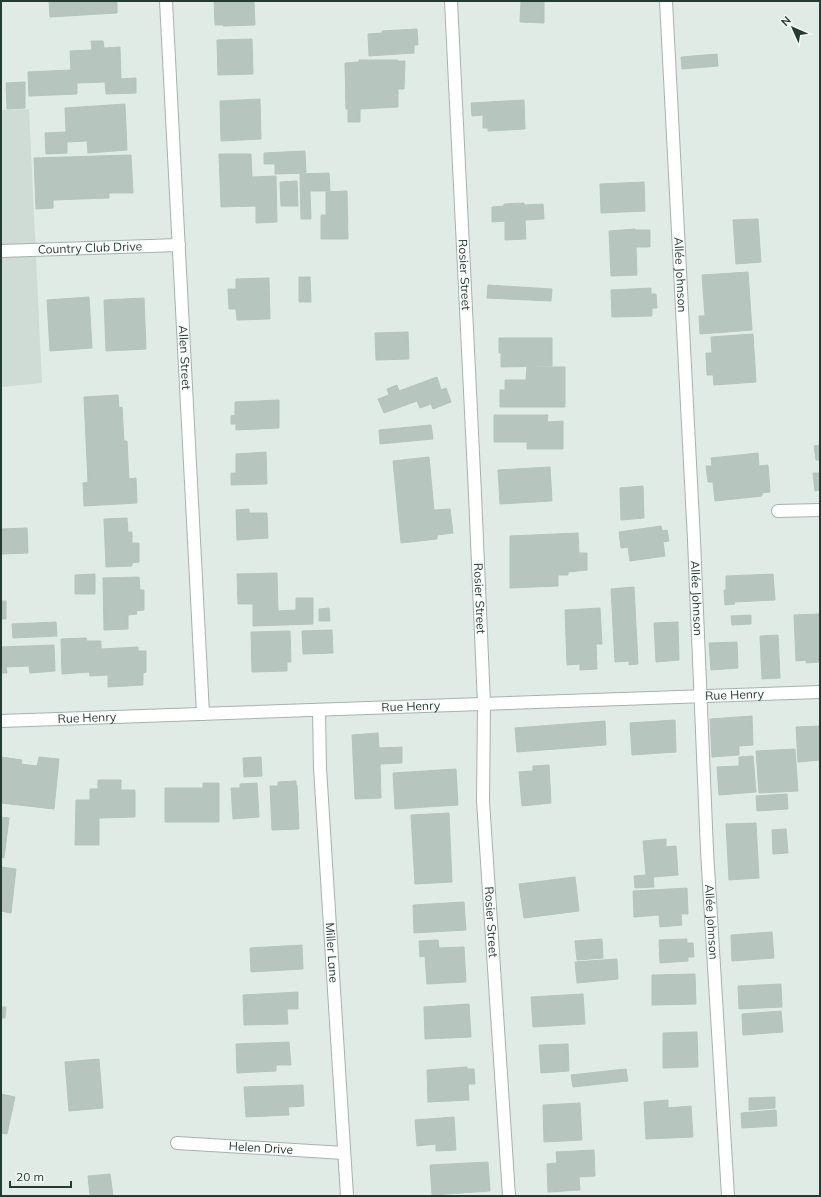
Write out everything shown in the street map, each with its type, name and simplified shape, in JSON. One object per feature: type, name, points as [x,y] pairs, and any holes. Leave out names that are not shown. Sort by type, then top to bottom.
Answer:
[{"type":"street","name":"Allen Street","points":[[166,1],[203,714]]},
{"type":"street","name":"Rosier Street","points":[[451,1],[484,704],[483,801],[509,1196]]},
{"type":"street","name":"Allée Johnson","points":[[666,1],[694,540],[707,851],[728,1196]]},
{"type":"street","name":"Country Club Drive","points":[[1,251],[179,246]]},
{"type":"street","points":[[778,511],[820,510]]},
{"type":"street","name":"Rue Henry","points":[[1,721],[820,692]]},
{"type":"street","name":"Miller Lane","points":[[319,710],[320,768],[347,1196]]},
{"type":"street","name":"Helen Drive","points":[[177,1143],[344,1153]]},
{"type":"shaded area","points":[[29,109],[42,383],[1,387],[1,110]]},
{"type":"building","points":[[49,1],[117,1],[117,13],[50,17]]},
{"type":"building","points":[[214,1],[254,1],[255,25],[215,25]]},
{"type":"building","points":[[521,1],[544,1],[544,23],[520,22]]},
{"type":"building","points":[[417,29],[418,45],[414,45],[414,53],[369,56],[368,34],[382,33],[382,31]]},
{"type":"building","points":[[252,39],[253,74],[218,75],[217,40]]},
{"type":"building","points":[[91,41],[103,41],[104,48],[120,47],[121,79],[136,78],[136,93],[106,94],[105,82],[77,83],[77,94],[29,96],[28,72],[71,70],[70,51],[92,50]]},
{"type":"building","points":[[717,54],[718,66],[682,69],[681,57]]},
{"type":"building","points":[[359,60],[405,61],[404,89],[398,89],[398,107],[360,109],[360,122],[348,122],[348,109],[346,109],[345,63],[359,62]]},
{"type":"building","points":[[25,82],[25,108],[7,109],[6,83]]},
{"type":"building","points":[[260,99],[261,139],[221,141],[220,101]]},
{"type":"building","points":[[524,100],[525,129],[488,131],[488,128],[483,128],[483,115],[472,116],[471,103]]},
{"type":"building","points":[[125,104],[127,150],[88,153],[87,141],[67,142],[67,153],[46,154],[45,133],[66,132],[65,108]]},
{"type":"building","points":[[305,151],[306,173],[275,174],[275,164],[264,164],[264,153]]},
{"type":"building","points":[[219,154],[251,154],[252,177],[276,176],[277,222],[256,223],[256,206],[221,207]]},
{"type":"building","points":[[131,155],[133,193],[109,193],[109,198],[53,200],[53,208],[36,209],[34,158]]},
{"type":"building","points":[[329,173],[330,191],[310,191],[311,219],[301,219],[300,174]]},
{"type":"building","points":[[297,181],[298,206],[281,206],[280,182]]},
{"type":"building","points":[[644,182],[645,211],[601,213],[600,184]]},
{"type":"building","points":[[347,191],[348,239],[321,239],[321,215],[326,215],[326,192]]},
{"type":"building","points":[[524,203],[524,205],[543,204],[544,219],[525,220],[526,239],[505,240],[505,221],[492,222],[492,207],[504,206],[504,204]]},
{"type":"building","points":[[758,219],[761,262],[736,264],[733,220]]},
{"type":"building","points":[[635,229],[650,230],[650,247],[636,247],[637,275],[611,276],[609,231]]},
{"type":"building","points":[[748,272],[752,330],[700,334],[699,316],[705,316],[702,275]]},
{"type":"building","points":[[299,277],[310,277],[311,302],[299,302]]},
{"type":"building","points":[[269,278],[270,319],[237,320],[236,309],[229,309],[228,289],[236,289],[236,279]]},
{"type":"building","points":[[488,285],[552,289],[551,301],[487,298]]},
{"type":"building","points":[[651,288],[651,294],[656,294],[657,308],[652,308],[652,316],[612,317],[611,290]]},
{"type":"building","points":[[89,297],[92,348],[50,351],[47,300]]},
{"type":"building","points":[[144,298],[146,349],[106,351],[104,300]]},
{"type":"building","points":[[408,332],[409,359],[376,360],[375,333]]},
{"type":"building","points":[[753,334],[756,382],[714,385],[713,375],[707,375],[706,353],[712,353],[711,337]]},
{"type":"building","points":[[499,338],[552,338],[552,366],[501,367]]},
{"type":"building","points":[[527,367],[565,367],[565,407],[500,407],[500,390],[505,390],[505,380],[526,380]]},
{"type":"building","points":[[437,377],[441,390],[446,388],[451,402],[433,409],[431,404],[420,408],[417,401],[384,413],[378,399],[389,395],[387,389],[397,385],[399,391]]},
{"type":"building","points":[[118,395],[119,408],[122,407],[124,441],[127,441],[129,479],[136,478],[137,503],[84,506],[83,483],[88,482],[84,397]]},
{"type":"building","points":[[279,400],[279,428],[236,430],[236,424],[231,424],[231,416],[235,415],[235,402]]},
{"type":"building","points":[[494,415],[548,415],[547,422],[563,421],[563,449],[527,449],[527,442],[494,442]]},
{"type":"building","points":[[431,425],[433,439],[380,444],[379,430]]},
{"type":"building","points":[[820,445],[820,460],[816,460],[814,446]]},
{"type":"building","points":[[266,452],[267,484],[231,485],[231,473],[236,473],[236,454]]},
{"type":"building","points":[[758,453],[759,466],[768,465],[770,492],[762,493],[762,496],[715,501],[713,482],[708,482],[706,466],[712,466],[711,458]]},
{"type":"building","points":[[429,457],[434,510],[450,509],[453,533],[437,535],[437,539],[401,543],[393,461]]},
{"type":"building","points":[[550,467],[552,501],[500,504],[498,470]]},
{"type":"building","points":[[813,473],[820,473],[820,490],[815,491]]},
{"type":"building","points":[[643,486],[644,518],[621,520],[620,488]]},
{"type":"building","points":[[249,509],[249,513],[267,513],[268,538],[237,540],[236,510]]},
{"type":"building","points":[[127,518],[128,532],[132,532],[132,543],[139,543],[139,562],[132,563],[132,566],[106,567],[104,519]]},
{"type":"building","points":[[661,526],[662,531],[667,530],[669,541],[663,542],[665,556],[630,561],[628,547],[621,548],[619,532]]},
{"type":"building","points":[[27,528],[28,553],[1,554],[1,529]]},
{"type":"building","points":[[578,533],[579,553],[587,553],[587,570],[568,572],[568,575],[558,575],[558,586],[510,588],[510,536]]},
{"type":"building","points":[[277,573],[278,611],[296,610],[296,598],[313,598],[313,624],[253,626],[253,604],[238,604],[237,574]]},
{"type":"building","points":[[95,574],[95,594],[75,594],[75,575]]},
{"type":"building","points":[[773,574],[775,600],[734,602],[735,604],[725,605],[724,590],[726,590],[726,576]]},
{"type":"building","points":[[139,577],[140,590],[144,590],[144,610],[136,611],[137,614],[128,615],[128,629],[104,630],[103,578]]},
{"type":"building","points":[[634,587],[638,664],[629,665],[629,661],[615,662],[611,589]]},
{"type":"building","points":[[1,601],[6,601],[6,619],[1,619]]},
{"type":"building","points":[[329,608],[330,621],[319,621],[319,609]]},
{"type":"building","points":[[600,608],[602,644],[596,644],[597,669],[580,670],[580,664],[567,665],[565,610]]},
{"type":"building","points":[[820,614],[820,662],[806,663],[806,660],[796,661],[794,615]]},
{"type":"building","points":[[751,615],[751,624],[732,625],[731,616]]},
{"type":"building","points":[[56,622],[57,636],[13,638],[12,624]]},
{"type":"building","points":[[678,622],[679,660],[656,662],[654,623]]},
{"type":"building","points":[[332,630],[333,653],[303,654],[302,631]]},
{"type":"building","points":[[290,631],[291,662],[287,662],[287,671],[252,672],[251,632]]},
{"type":"building","points":[[778,635],[780,678],[762,679],[760,636]]},
{"type":"building","points":[[86,638],[87,641],[101,641],[101,649],[138,647],[138,651],[146,651],[146,672],[143,673],[143,685],[108,687],[108,675],[90,676],[89,672],[62,674],[61,639]]},
{"type":"building","points":[[737,642],[738,668],[711,670],[709,643]]},
{"type":"building","points":[[54,645],[55,671],[30,673],[29,666],[6,667],[7,673],[1,673],[1,647]]},
{"type":"building","points":[[752,716],[753,745],[739,746],[739,755],[712,757],[710,719]]},
{"type":"building","points":[[675,720],[676,752],[632,755],[630,723]]},
{"type":"building","points":[[605,721],[606,745],[517,752],[515,728]]},
{"type":"building","points":[[820,726],[820,760],[798,762],[796,727]]},
{"type":"building","points":[[378,733],[379,748],[402,747],[402,763],[380,764],[381,798],[355,799],[352,735]]},
{"type":"building","points":[[795,749],[798,791],[759,793],[756,751]]},
{"type":"building","points":[[753,756],[756,792],[719,795],[717,767],[739,766],[739,757]]},
{"type":"building","points":[[1,757],[22,760],[21,764],[37,766],[39,757],[59,759],[54,809],[1,803]]},
{"type":"building","points":[[261,757],[262,776],[244,777],[243,758]]},
{"type":"building","points":[[549,765],[551,803],[522,806],[519,772],[533,771],[533,766]]},
{"type":"building","points":[[456,769],[458,805],[395,809],[393,773]]},
{"type":"building","points":[[98,780],[121,780],[121,790],[135,790],[135,817],[99,818],[99,845],[75,845],[76,800],[90,800],[90,789],[98,789]]},
{"type":"building","points":[[296,781],[299,829],[272,830],[270,786],[278,786],[278,782]]},
{"type":"building","points":[[203,783],[219,783],[219,822],[165,822],[165,788],[203,788]]},
{"type":"building","points":[[257,783],[259,817],[233,819],[231,788],[240,788],[240,784]]},
{"type":"building","points":[[787,794],[788,809],[757,811],[756,796]]},
{"type":"building","points":[[449,813],[452,882],[415,884],[411,815]]},
{"type":"building","points":[[1,817],[9,818],[4,858],[1,857]]},
{"type":"building","points":[[756,823],[759,878],[729,880],[726,824]]},
{"type":"building","points":[[786,829],[788,853],[773,854],[772,830]]},
{"type":"building","points":[[666,839],[666,847],[676,846],[678,875],[653,877],[654,887],[635,888],[634,876],[646,875],[643,841]]},
{"type":"building","points":[[1,867],[16,869],[11,913],[1,911]]},
{"type":"building","points":[[575,877],[579,911],[524,918],[519,884]]},
{"type":"building","points":[[687,888],[688,914],[681,914],[682,925],[660,927],[659,915],[634,917],[633,891]]},
{"type":"building","points":[[464,902],[466,930],[414,933],[413,905]]},
{"type":"building","points":[[772,932],[774,958],[732,961],[731,935]]},
{"type":"building","points":[[602,939],[603,958],[577,960],[575,941]]},
{"type":"building","points":[[687,939],[687,943],[693,943],[694,957],[688,957],[688,961],[660,963],[659,940]]},
{"type":"building","points":[[438,940],[439,948],[464,947],[466,982],[427,984],[425,956],[420,957],[419,941]]},
{"type":"building","points":[[302,945],[303,969],[251,972],[250,948]]},
{"type":"building","points":[[617,959],[618,979],[577,983],[575,962]]},
{"type":"building","points":[[695,974],[696,1004],[652,1005],[652,975]]},
{"type":"building","points":[[781,984],[782,1007],[739,1009],[738,986]]},
{"type":"building","points":[[298,992],[298,1009],[287,1009],[288,1024],[244,1025],[243,995]]},
{"type":"building","points":[[583,994],[585,1024],[533,1027],[531,997]]},
{"type":"building","points":[[469,1004],[471,1037],[425,1039],[424,1007]]},
{"type":"building","points":[[1,1007],[6,1007],[5,1018],[1,1018]]},
{"type":"building","points":[[781,1011],[783,1032],[743,1035],[742,1014]]},
{"type":"building","points":[[697,1032],[698,1067],[663,1068],[663,1033]]},
{"type":"building","points":[[289,1042],[291,1065],[276,1065],[276,1071],[237,1073],[236,1044]]},
{"type":"building","points":[[568,1044],[569,1071],[541,1073],[539,1045]]},
{"type":"building","points":[[99,1059],[103,1108],[69,1111],[65,1062]]},
{"type":"building","points":[[467,1067],[467,1069],[474,1069],[475,1084],[468,1084],[469,1100],[428,1102],[427,1070]]},
{"type":"building","points":[[626,1069],[628,1081],[573,1087],[571,1075]]},
{"type":"building","points":[[303,1085],[304,1106],[288,1107],[289,1115],[246,1117],[244,1087]]},
{"type":"building","points":[[1,1094],[15,1097],[7,1134],[1,1133]]},
{"type":"building","points":[[775,1097],[775,1108],[749,1110],[749,1098]]},
{"type":"building","points":[[668,1100],[668,1108],[691,1106],[693,1137],[646,1139],[644,1102]]},
{"type":"building","points":[[580,1103],[582,1140],[544,1142],[543,1105]]},
{"type":"building","points":[[776,1110],[777,1126],[742,1128],[741,1113]]},
{"type":"building","points":[[454,1117],[456,1150],[436,1151],[436,1144],[417,1146],[415,1120]]},
{"type":"building","points":[[594,1150],[595,1176],[579,1177],[580,1190],[548,1192],[547,1164],[557,1163],[556,1152]]},
{"type":"building","points":[[488,1162],[490,1191],[432,1195],[430,1165]]},
{"type":"building","points":[[110,1174],[113,1196],[90,1196],[88,1176]]}]
